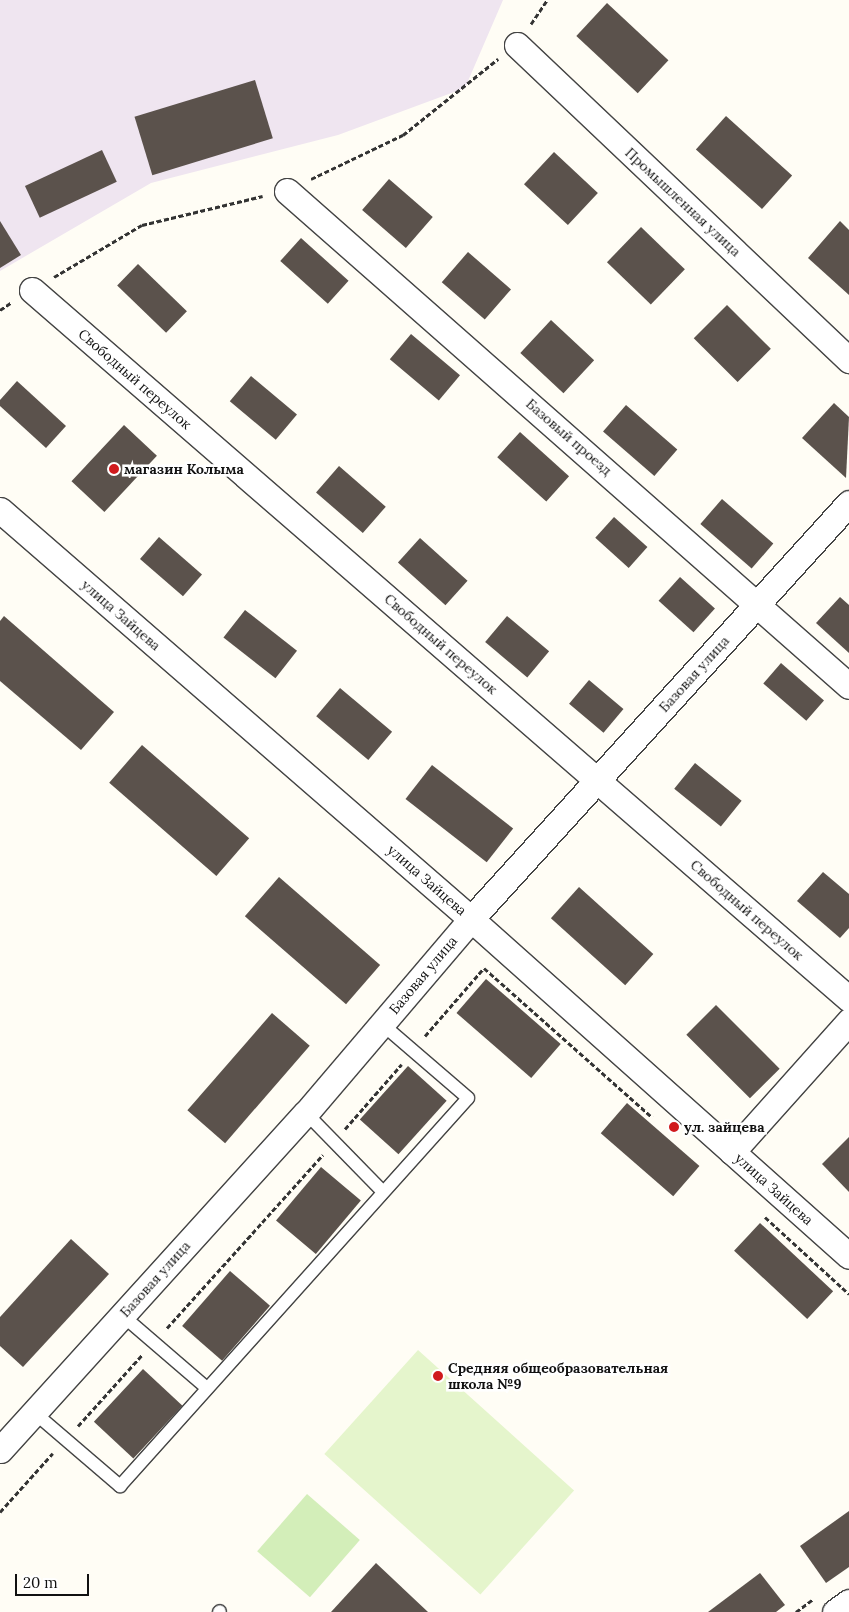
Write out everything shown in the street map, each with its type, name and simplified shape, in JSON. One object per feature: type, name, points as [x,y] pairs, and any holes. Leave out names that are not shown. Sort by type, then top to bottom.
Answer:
[{"type":"street","name":"Промышленная улица","points":[[517,45],[849,360]]},
{"type":"street","name":"Базовый проезд","points":[[287,191],[759,602],[849,686]]},
{"type":"street","name":"Свободный переулок","points":[[32,290],[849,999]]},
{"type":"street","name":"Базовая улица","points":[[0,1450],[36,1414],[122,1315],[306,1113],[471,919],[849,503]]},
{"type":"street","name":"улица Зайцева","points":[[0,510],[471,919],[849,1256]]},
{"type":"street","points":[[732,1152],[849,1020]]},
{"type":"street","points":[[834,1612],[849,1602]]},
{"type":"lane","points":[[36,1414],[120,1486],[382,1191],[468,1098],[414,1049],[382,1024]]},
{"type":"lane","points":[[306,1113],[336,1140],[382,1191]]},
{"type":"lane","points":[[122,1315],[207,1388]]},
{"type":"path","points":[[0,1512],[336,1140],[484,968],[655,1120]]},
{"type":"path","points":[[758,1211],[849,1294]]},
{"type":"shaded area","points":[[0,0],[503,0],[465,88],[338,135],[151,183],[0,271]]},
{"type":"green space","points":[[418,1350],[574,1491],[480,1595],[324,1454]]},
{"type":"green space","points":[[307,1494],[360,1540],[310,1597],[257,1551]]},
{"type":"building","points":[[607,3],[668,60],[638,93],[576,36]]},
{"type":"building","points":[[255,80],[273,138],[152,175],[135,117]]},
{"type":"building","points":[[726,116],[792,176],[762,209],[696,149]]},
{"type":"building","points":[[102,150],[117,182],[40,218],[25,186]]},
{"type":"building","points":[[554,152],[598,193],[568,225],[524,184]]},
{"type":"building","points":[[389,179],[433,217],[406,248],[362,210]]},
{"type":"building","points":[[0,221],[21,255],[0,268]]},
{"type":"building","points":[[840,221],[849,230],[849,295],[808,258]]},
{"type":"building","points":[[641,227],[685,269],[651,305],[607,262]]},
{"type":"building","points":[[301,238],[349,281],[328,304],[280,261]]},
{"type":"building","points":[[468,252],[511,289],[485,320],[442,282]]},
{"type":"building","points":[[138,264],[187,311],[166,333],[117,286]]},
{"type":"building","points":[[727,305],[771,349],[738,382],[694,338]]},
{"type":"building","points":[[551,320],[594,360],[563,393],[520,353]]},
{"type":"building","points":[[411,334],[460,375],[439,400],[390,359]]},
{"type":"building","points":[[251,376],[297,415],[276,440],[230,401]]},
{"type":"building","points":[[17,381],[66,426],[46,448],[0,406],[0,400]]},
{"type":"building","points":[[834,403],[849,417],[846,478],[802,438]]},
{"type":"building","points":[[626,405],[677,450],[654,476],[603,431]]},
{"type":"building","name":"магазин Колыма","points":[[124,425],[157,456],[104,512],[71,481]]},
{"type":"building","points":[[520,432],[569,476],[546,501],[497,457]]},
{"type":"building","points":[[339,466],[386,507],[363,533],[316,492]]},
{"type":"building","points":[[722,499],[773,544],[752,569],[700,524]]},
{"type":"building","points":[[614,517],[647,547],[629,568],[595,538]]},
{"type":"building","points":[[159,537],[202,574],[183,596],[140,559]]},
{"type":"building","points":[[420,538],[468,581],[445,605],[398,563]]},
{"type":"building","points":[[680,577],[715,608],[694,632],[659,601]]},
{"type":"building","points":[[840,597],[849,605],[849,653],[816,623]]},
{"type":"building","points":[[245,610],[297,651],[275,678],[223,638]]},
{"type":"building","points":[[4,616],[114,712],[81,750],[0,681],[0,621]]},
{"type":"building","points":[[507,616],[549,651],[527,677],[485,642]]},
{"type":"building","points":[[781,663],[824,700],[806,721],[763,683]]},
{"type":"building","points":[[589,680],[623,709],[604,733],[569,704]]},
{"type":"building","points":[[340,688],[392,732],[368,760],[316,716]]},
{"type":"building","points":[[142,745],[249,838],[216,876],[109,783]]},
{"type":"building","points":[[695,763],[742,801],[721,826],[674,789]]},
{"type":"building","points":[[432,765],[513,828],[487,862],[406,799]]},
{"type":"building","points":[[823,872],[849,894],[849,928],[840,938],[797,901]]},
{"type":"building","points":[[279,877],[380,965],[346,1004],[245,916]]},
{"type":"building","points":[[579,887],[653,954],[625,985],[551,918]]},
{"type":"building","points":[[486,979],[561,1044],[531,1078],[456,1013]]},
{"type":"building","points":[[716,1005],[780,1069],[750,1098],[686,1035]]},
{"type":"building","points":[[272,1013],[310,1046],[225,1143],[187,1110]]},
{"type":"building","points":[[408,1066],[447,1101],[398,1154],[360,1120]]},
{"type":"building","points":[[627,1103],[699,1166],[673,1196],[601,1133]]},
{"type":"building","points":[[849,1137],[849,1192],[822,1164]]},
{"type":"building","points":[[321,1167],[361,1200],[316,1254],[276,1221]]},
{"type":"building","points":[[760,1223],[833,1291],[807,1319],[734,1251]]},
{"type":"building","points":[[71,1239],[109,1274],[23,1367],[0,1346],[0,1317]]},
{"type":"building","points":[[230,1271],[270,1306],[222,1361],[182,1326]]},
{"type":"building","points":[[143,1369],[182,1406],[133,1458],[94,1422]]},
{"type":"building","points":[[849,1511],[849,1567],[826,1583],[800,1546]]},
{"type":"building","points":[[376,1563],[428,1612],[331,1612]]},
{"type":"building","points":[[760,1573],[785,1605],[776,1612],[708,1612]]},
{"type":"place","name":"магазин Колыма","points":[[114,469]]},
{"type":"place","name":"ул. зайцева","points":[[674,1127]]},
{"type":"place","name":"Средняя общеобразовательная школа №9","points":[[438,1376]]}]
